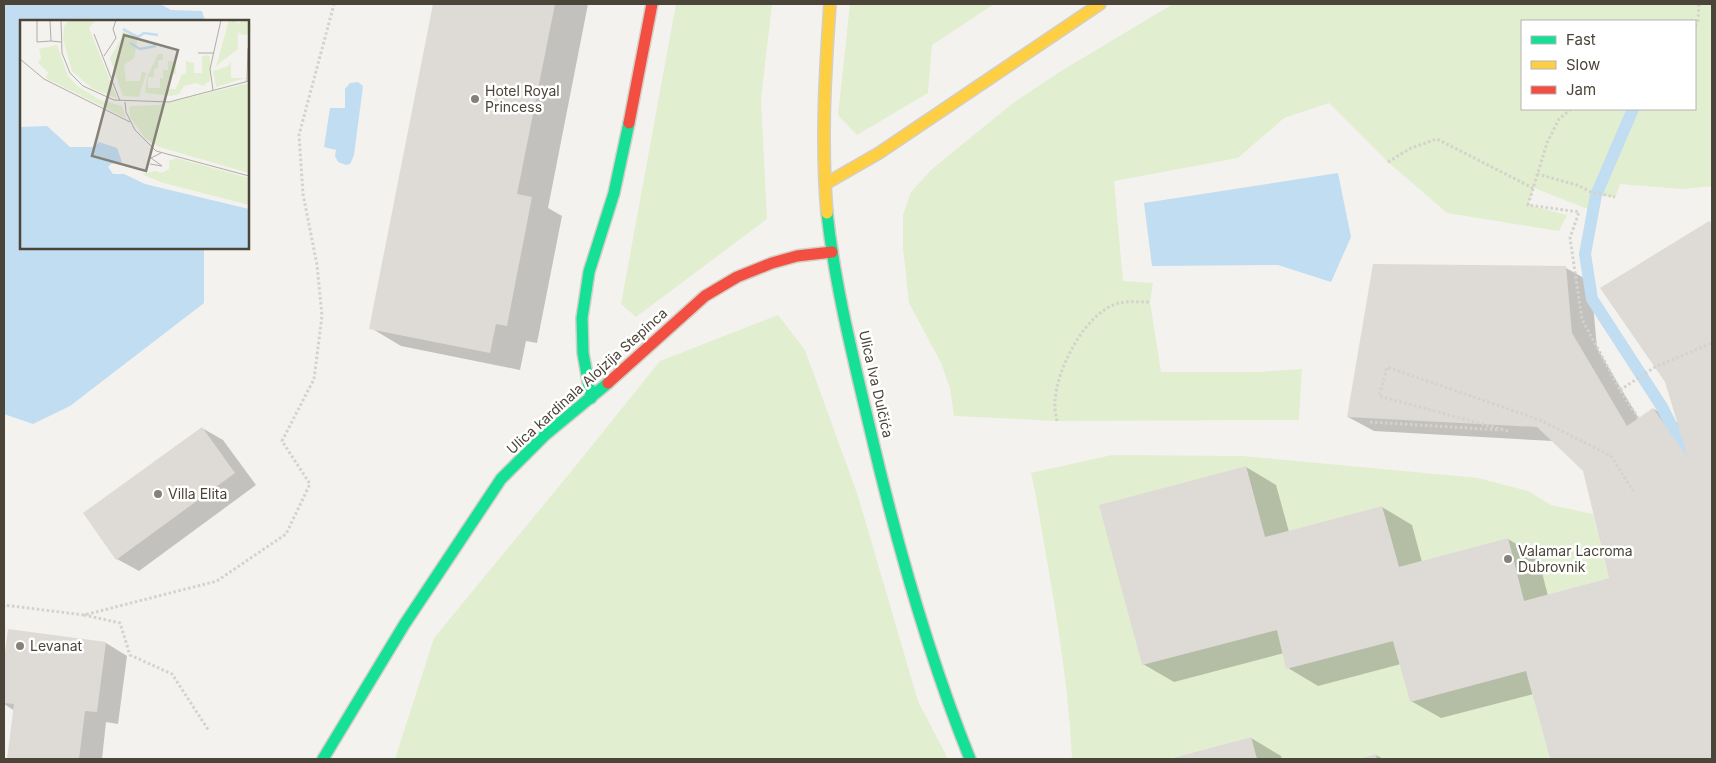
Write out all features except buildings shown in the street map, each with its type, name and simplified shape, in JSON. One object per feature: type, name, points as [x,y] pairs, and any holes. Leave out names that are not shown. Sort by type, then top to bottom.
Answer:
[{"type":"street","points":[[591,398],[583,352],[582,318],[589,272],[614,194],[652,4]]},
{"type":"street","name":"Ulica Iva Dulčića","points":[[830,4],[824,90],[825,184],[832,252],[856,368],[885,492],[915,605],[953,719],[970,759]]},
{"type":"street","points":[[825,184],[879,153],[1100,4]]},
{"type":"street","name":"Ulica kardinala Alojzija Stepinca","points":[[323,759],[404,625],[501,479],[545,435],[591,398],[705,296],[737,277],[772,263],[797,256],[832,252]]},
{"type":"path","points":[[84,615],[217,581],[286,534],[310,484],[282,441],[314,379],[322,316],[317,265],[303,194],[299,135],[334,4]]},
{"type":"path","points":[[1696,24],[1699,4]]},
{"type":"path","points":[[1570,110],[1559,119],[1547,143],[1528,205],[1579,212],[1570,238],[1582,319],[1620,390],[1638,418]]},
{"type":"path","points":[[1388,162],[1411,148],[1437,138],[1534,188]]},
{"type":"path","points":[[1537,174],[1576,185],[1591,192],[1615,197]]},
{"type":"path","points":[[1057,421],[1054,402],[1062,369],[1081,334],[1103,310],[1119,303],[1150,302]]},
{"type":"path","points":[[1620,390],[1655,367],[1712,343]]},
{"type":"path","points":[[1370,422],[1508,431],[1379,396],[1387,367],[1540,420],[1611,456],[1633,491]]},
{"type":"path","points":[[4,607],[4,605],[84,615],[120,623],[130,655],[172,674],[209,731]]},
{"type":"green space","points":[[676,4],[772,4],[761,99],[767,219],[636,317],[621,304]]},
{"type":"green space","points":[[850,4],[994,4],[932,45],[928,93],[857,135],[838,115]]},
{"type":"green space","points":[[1173,4],[1712,4],[1712,186],[1683,189],[1620,184],[1615,198],[1596,194],[1588,209],[1534,188],[1528,205],[1567,215],[1559,231],[1447,213],[1388,162],[1329,103],[1284,118],[1238,158],[1114,181],[1123,281],[1153,283],[1150,302],[1161,372],[1259,372],[1302,369],[1299,420],[1057,421],[954,416],[950,388],[941,363],[909,303],[903,248],[903,215],[911,192],[931,170],[1013,103],[1061,71]]},
{"type":"green space","points":[[778,315],[805,350],[858,496],[918,701],[948,759],[395,759],[434,638],[660,361]]},
{"type":"green space","points":[[1112,455],[1242,456],[1478,478],[1528,491],[1551,505],[1593,514],[1609,578],[1524,601],[1508,538],[1399,567],[1382,506],[1265,537],[1246,466],[1100,505],[1142,665],[1277,630],[1287,669],[1393,641],[1410,702],[1526,671],[1550,759],[1377,759],[1376,754],[1356,759],[1257,759],[1251,737],[1166,759],[1072,759],[1067,692],[1052,591],[1031,473]]},
{"type":"water","points":[[4,4],[160,4],[171,10],[202,11],[205,20],[20,20],[20,249],[204,249],[204,303],[70,406],[33,424],[4,414]]},
{"type":"water","points":[[358,82],[363,86],[354,155],[350,164],[346,165],[338,162],[335,156],[336,150],[324,147],[330,108],[345,108],[345,89],[350,83]]},
{"type":"water","points":[[1338,173],[1351,237],[1331,282],[1278,265],[1152,266],[1144,203]]},
{"type":"waterway","points":[[1633,110],[1596,195],[1585,254],[1592,299],[1662,407],[1688,458]]},
{"type":"traffic: fast","points":[[591,398],[583,353],[582,318],[589,272],[614,193],[629,123]]},
{"type":"traffic: fast","points":[[827,213],[845,321],[891,513],[926,637],[970,759]]},
{"type":"traffic: fast","points":[[323,759],[404,625],[501,479],[545,435],[608,383]]},
{"type":"traffic: slow","points":[[827,213],[824,135],[830,4]]},
{"type":"traffic: slow","points":[[825,184],[879,153],[1100,4]]},
{"type":"traffic: jam","points":[[629,123],[652,4]]},
{"type":"traffic: jam","points":[[608,383],[705,296],[737,277],[772,263],[797,256],[832,252]]},
{"type":"place","name":"Hotel Royal Princess","points":[[475,99]]},
{"type":"place","name":"Villa Elita","points":[[158,494]]},
{"type":"place","name":"Valamar Lacroma Dubrovnik","points":[[1508,559]]},
{"type":"place","name":"Levanat","points":[[20,646]]}]
